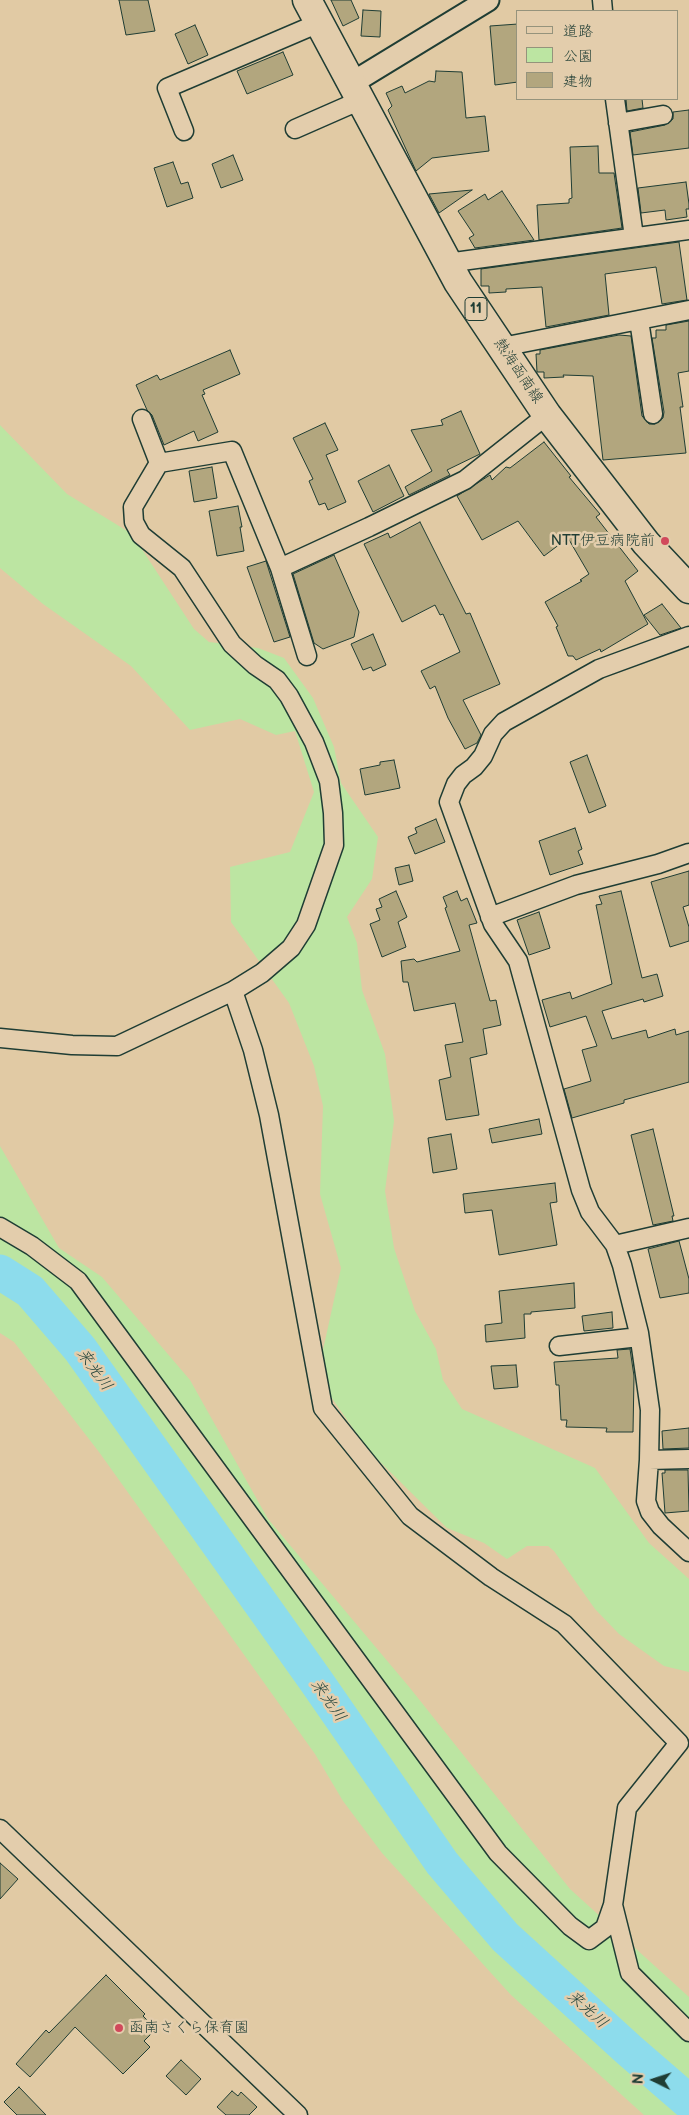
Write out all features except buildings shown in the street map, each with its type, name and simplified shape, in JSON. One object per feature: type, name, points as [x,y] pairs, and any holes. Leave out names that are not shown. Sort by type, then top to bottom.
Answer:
[{"type":"main road","name":"熱海函南線","points":[[313,12],[458,282],[547,415],[646,543],[689,589]]},
{"type":"street","points":[[295,129],[356,92],[488,0]]},
{"type":"street","points":[[184,131],[167,88],[313,12]]},
{"type":"street","points":[[614,100],[634,237]]},
{"type":"street","points":[[618,123],[663,115]]},
{"type":"street","points":[[447,262],[689,230]]},
{"type":"street","points":[[502,347],[689,310]]},
{"type":"street","points":[[639,320],[653,414]]},
{"type":"street","points":[[280,568],[465,480],[547,415]]},
{"type":"street","points":[[142,419],[159,463]]},
{"type":"street","points":[[159,463],[232,451],[280,568],[307,656]]},
{"type":"street","points":[[0,1038],[117,1046],[233,991],[262,973],[291,948],[306,925],[334,844],[329,781],[314,742],[283,688],[277,680],[255,665],[232,644],[182,568],[141,534],[134,522],[133,507],[159,463]]},
{"type":"street","points":[[689,636],[599,669],[504,722],[493,734],[479,761],[456,784],[449,802],[493,924],[518,961],[584,1198],[590,1212],[615,1246],[622,1265],[639,1337],[650,1410],[646,1501],[650,1512],[661,1526],[689,1552]]},
{"type":"street","points":[[490,917],[576,886],[658,864],[689,853]]},
{"type":"street","points":[[0,1227],[32,1246],[78,1281],[498,1852],[570,1926],[589,1940],[605,1928],[613,1906],[627,1808],[679,1743],[564,1624],[491,1578],[410,1516],[322,1408],[269,1115],[253,1050],[233,991]]},
{"type":"street","points":[[615,1246],[689,1228]]},
{"type":"street","points":[[558,1346],[639,1337]]},
{"type":"street","points":[[649,1460],[689,1459]]},
{"type":"street","points":[[0,1829],[298,2115]]},
{"type":"street","points":[[613,1906],[630,1973],[689,2032]]},
{"type":"green space","points":[[0,425],[67,494],[132,534],[194,629],[209,642],[258,648],[284,658],[313,698],[334,747],[341,783],[378,837],[372,879],[347,917],[357,943],[362,990],[385,1054],[394,1121],[385,1191],[394,1248],[415,1311],[436,1349],[443,1380],[462,1409],[595,1468],[649,1543],[689,1579],[689,1672],[664,1666],[619,1634],[595,1609],[554,1551],[548,1546],[527,1546],[507,1559],[484,1543],[447,1528],[368,1450],[327,1391],[321,1359],[341,1268],[320,1194],[323,1106],[314,1066],[289,1003],[231,922],[230,867],[290,852],[314,792],[295,731],[276,735],[240,719],[190,730],[131,666],[43,604],[0,568]]},
{"type":"green space","points":[[0,1146],[59,1248],[102,1277],[190,1380],[268,1519],[410,1688],[570,1889],[689,1997],[689,2115],[644,2115],[511,1995],[382,1853],[343,1801],[315,1754],[99,1452],[14,1342],[0,1333]]},
{"type":"waterway","name":"来光川","points":[[0,1272],[30,1291],[80,1349],[316,1681],[442,1863],[505,1937],[689,2102]]},
{"type":"place","name":"NTT伊豆病院前","points":[[665,541]]},
{"type":"place","name":"函南さくら保育園","points":[[119,2028]]}]
